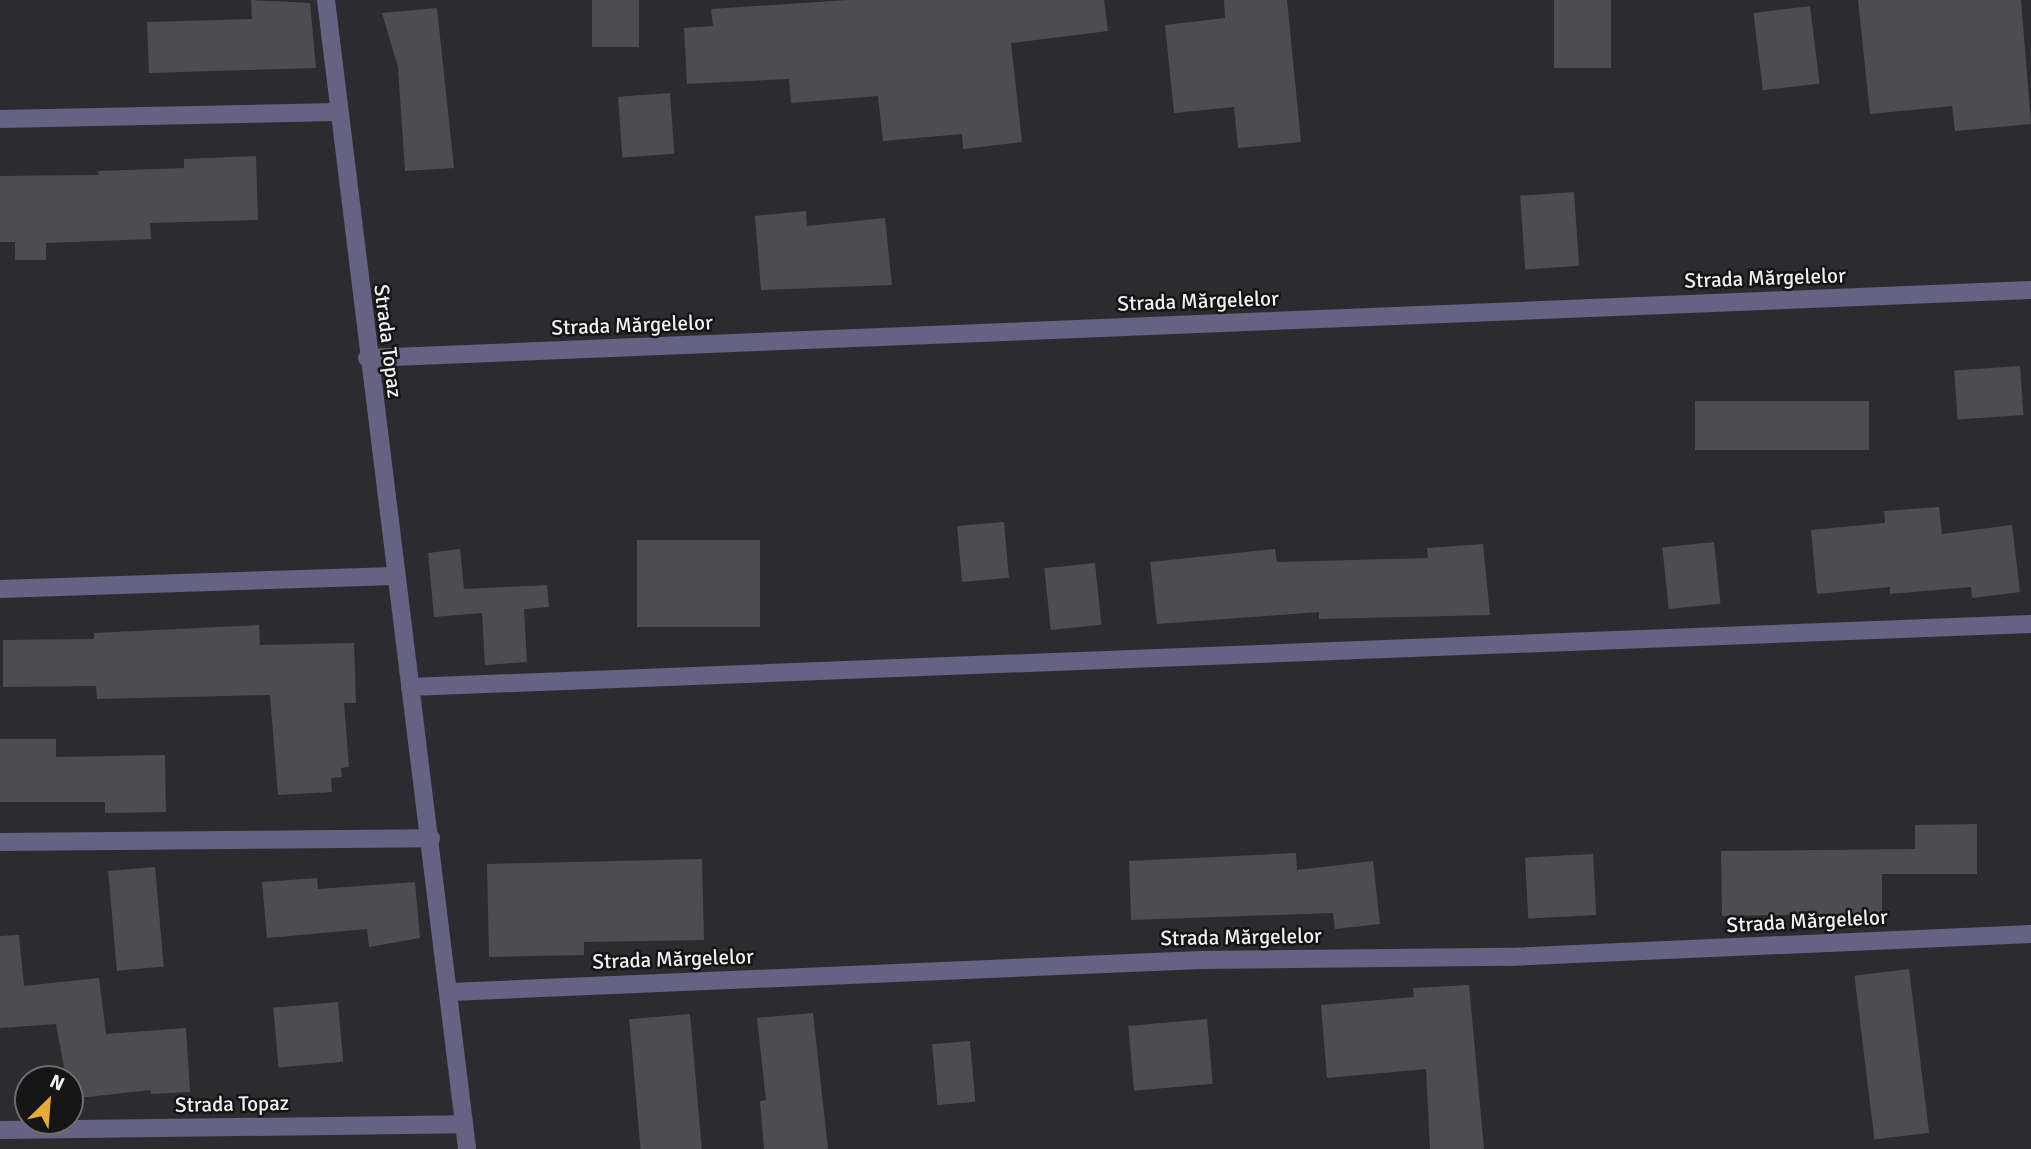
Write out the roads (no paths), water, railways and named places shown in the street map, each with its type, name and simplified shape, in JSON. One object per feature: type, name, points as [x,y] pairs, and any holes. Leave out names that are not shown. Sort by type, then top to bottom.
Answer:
[{"type":"street","name":"Strada Topaz","points":[[326,0],[337,113],[394,576],[451,992],[467,1149]]},
{"type":"street","points":[[0,119],[337,113]]},
{"type":"street","name":"Strada Mărgelelor","points":[[367,358],[2031,290]]},
{"type":"street","points":[[0,589],[394,576]]},
{"type":"street","points":[[410,687],[2031,624]]},
{"type":"street","points":[[0,842],[431,838]]},
{"type":"street","name":"Strada Mărgelelor","points":[[451,992],[1200,960],[1509,957],[2031,934]]},
{"type":"street","name":"Strada Topaz","points":[[0,1130],[464,1124]]}]
